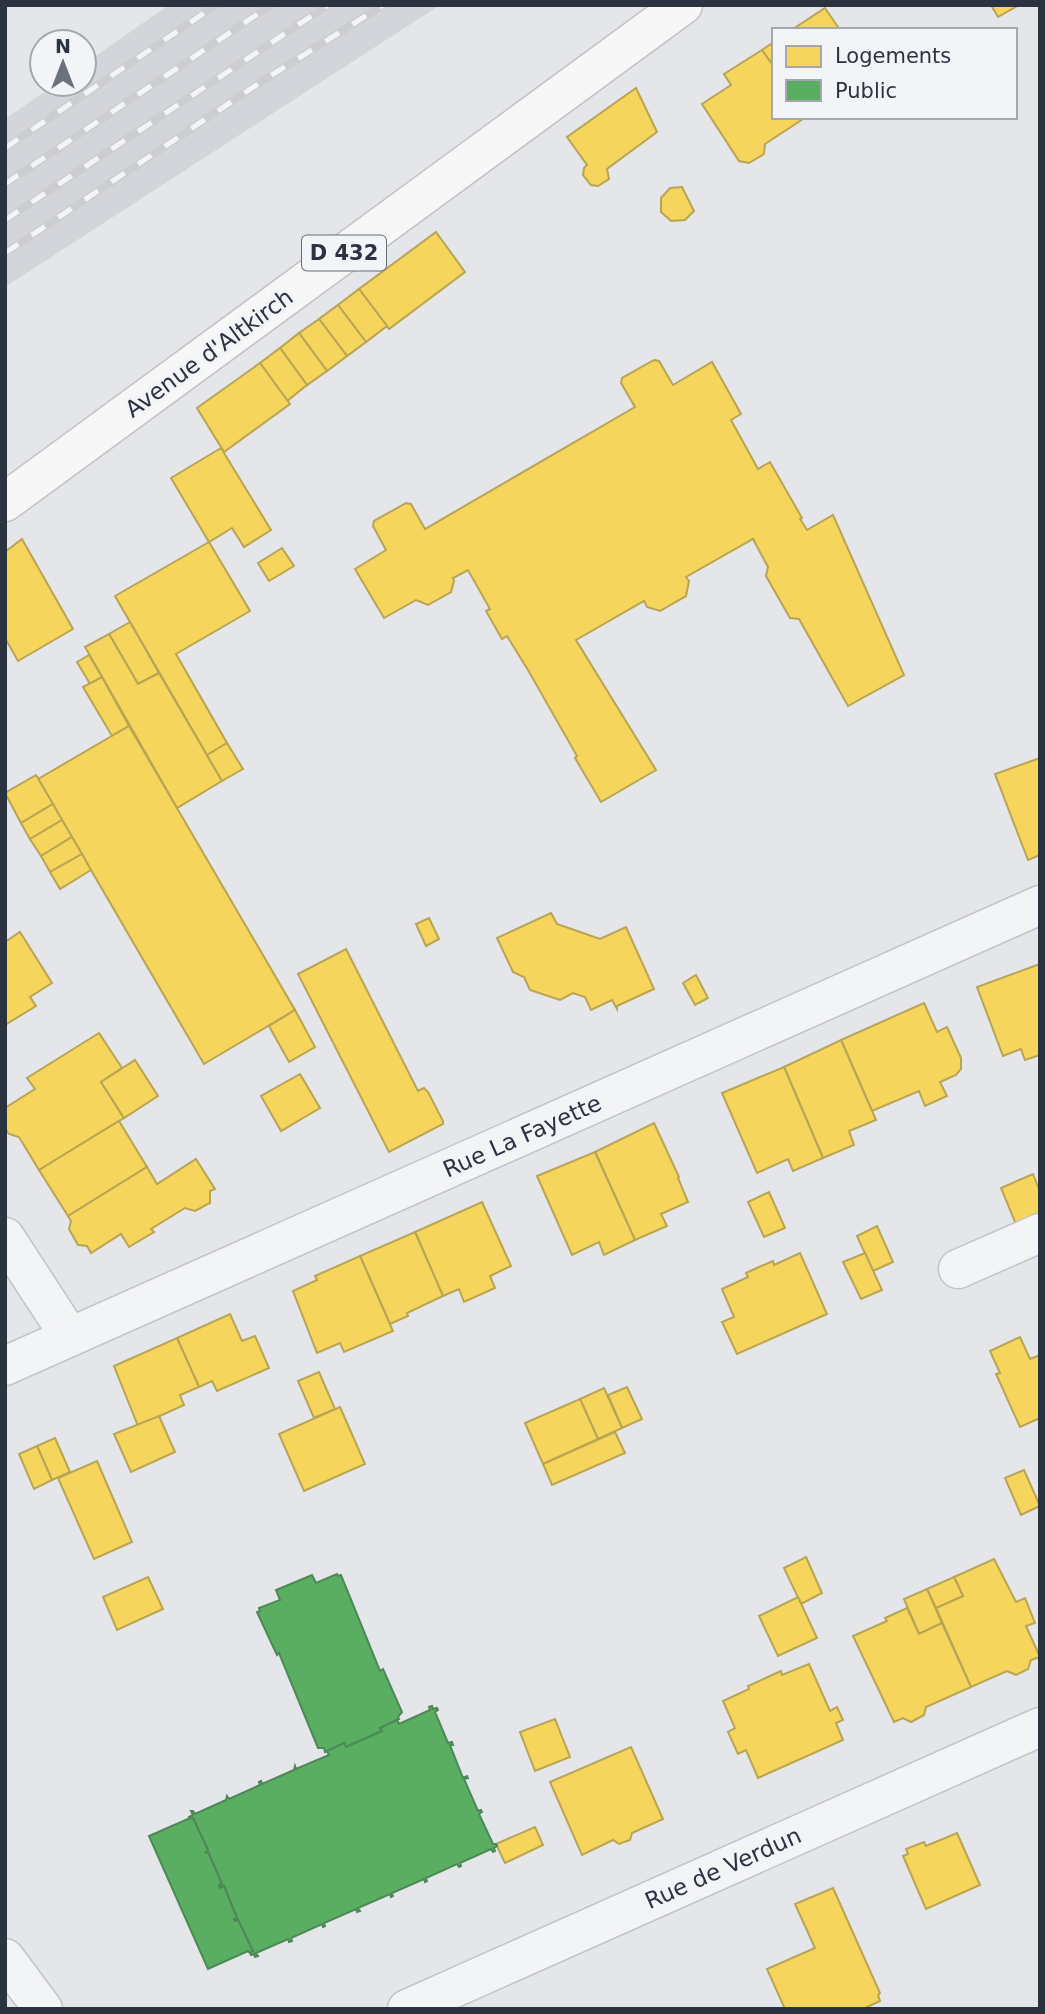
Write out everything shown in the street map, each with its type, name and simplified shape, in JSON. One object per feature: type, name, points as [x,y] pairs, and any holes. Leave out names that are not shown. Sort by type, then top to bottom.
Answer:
[{"type":"main road","name":"Avenue d'Altkirch","points":[[5,502],[684,5]]},
{"type":"street","name":"Rue La Fayette","points":[[5,1366],[1040,905]]},
{"type":"street","points":[[958,1269],[1040,1233]]},
{"type":"street","points":[[5,1237],[70,1337]]},
{"type":"street","name":"Rue de Verdun","points":[[407,2009],[1040,1727]]},
{"type":"street","points":[[5,1958],[43,2009]]},
{"type":"shaded area","points":[[169,5],[440,5],[5,287],[5,119],[36,98],[98,98],[98,54]]},
{"type":"building: Logements","points":[[991,5],[1019,5],[998,17]]},
{"type":"building: Logements","points":[[825,8],[839,28],[795,28]]},
{"type":"building: Logements","points":[[772,43],[772,64],[762,50]]},
{"type":"building: Logements","points":[[762,50],[772,64],[772,119],[803,119],[765,144],[764,154],[749,163],[739,161],[702,104],[731,85],[724,74]]},
{"type":"building: Logements","points":[[636,88],[657,132],[607,169],[609,179],[598,186],[591,185],[583,175],[587,165],[567,137]]},
{"type":"building: Logements","points":[[682,187],[694,211],[685,220],[671,221],[661,212],[661,198],[670,188]]},
{"type":"building: Logements","points":[[436,232],[465,272],[389,329],[359,289]]},
{"type":"building: Logements","points":[[359,289],[387,326],[366,342],[338,305]]},
{"type":"building: Logements","points":[[338,305],[366,342],[347,356],[319,319]]},
{"type":"building: Logements","points":[[319,319],[347,356],[327,371],[299,333]]},
{"type":"building: Logements","points":[[299,333],[327,371],[307,385],[280,348]]},
{"type":"building: Logements","points":[[280,348],[307,385],[287,401],[260,363]]},
{"type":"building: Logements","points":[[654,360],[659,361],[673,385],[712,362],[741,414],[731,420],[758,469],[770,462],[807,530],[833,515],[904,675],[848,706],[799,619],[790,618],[766,576],[768,567],[753,539],[686,577],[689,581],[686,596],[660,611],[647,607],[644,601],[576,640],[656,770],[601,802],[528,670],[507,636],[502,639],[486,611],[490,609],[468,570],[453,578],[451,592],[428,605],[416,600],[384,618],[355,569],[386,550],[373,526],[374,521],[406,503],[411,504],[425,529],[635,407],[621,383],[622,378]]},
{"type":"building: Logements","points":[[260,363],[290,404],[224,452],[197,408]]},
{"type":"building: Logements","points":[[221,448],[271,530],[244,547],[232,528],[209,542],[171,478]]},
{"type":"building: Logements","points":[[22,539],[73,629],[18,661],[5,638],[5,552]]},
{"type":"building: Logements","points":[[209,542],[250,611],[176,654],[227,743],[207,755],[115,596]]},
{"type":"building: Logements","points":[[282,548],[294,566],[269,581],[258,563]]},
{"type":"building: Logements","points":[[130,622],[159,673],[138,684],[109,634]]},
{"type":"building: Logements","points":[[109,634],[138,684],[159,673],[222,781],[177,808],[85,647]]},
{"type":"building: Logements","points":[[89,655],[102,677],[90,684],[77,662]]},
{"type":"building: Logements","points":[[102,677],[129,726],[112,736],[83,687]]},
{"type":"building: Logements","points":[[129,726],[295,1010],[204,1064],[38,779]]},
{"type":"building: Logements","points":[[227,743],[243,769],[222,781],[207,755]]},
{"type":"building: Logements","points":[[1040,758],[1040,855],[1028,860],[995,774]]},
{"type":"building: Logements","points":[[36,775],[53,804],[21,823],[5,793]]},
{"type":"building: Logements","points":[[53,804],[62,820],[30,839],[21,823]]},
{"type":"building: Logements","points":[[62,820],[72,837],[41,856],[30,839]]},
{"type":"building: Logements","points":[[72,837],[82,854],[50,872],[41,856]]},
{"type":"building: Logements","points":[[82,854],[91,870],[60,889],[50,872]]},
{"type":"building: Logements","points":[[551,913],[557,924],[600,939],[626,927],[654,989],[617,1006],[617,1009],[612,1000],[591,1010],[585,997],[573,993],[560,1000],[530,990],[524,977],[513,972],[497,938]]},
{"type":"building: Logements","points":[[429,918],[439,939],[426,946],[416,924]]},
{"type":"building: Logements","points":[[20,932],[52,983],[30,997],[36,1006],[5,1025],[5,942]]},
{"type":"building: Logements","points":[[346,949],[418,1091],[424,1088],[428,1092],[443,1121],[443,1124],[389,1152],[298,974]]},
{"type":"building: Logements","points":[[1040,964],[1040,1055],[1025,1060],[1021,1049],[1003,1056],[977,987]]},
{"type":"building: Logements","points":[[696,975],[708,998],[695,1005],[683,983]]},
{"type":"building: Logements","points":[[924,1003],[937,1032],[947,1027],[961,1058],[961,1069],[956,1075],[940,1082],[947,1096],[925,1106],[919,1091],[872,1111],[841,1040]]},
{"type":"building: Logements","points":[[295,1010],[315,1047],[289,1062],[269,1026]]},
{"type":"building: Logements","points":[[99,1033],[122,1068],[101,1082],[124,1118],[39,1170],[19,1137],[6,1130],[5,1108],[35,1089],[27,1078]]},
{"type":"building: Logements","points":[[841,1040],[876,1120],[849,1131],[854,1145],[823,1158],[784,1067]]},
{"type":"building: Logements","points":[[135,1060],[158,1096],[124,1118],[101,1082]]},
{"type":"building: Logements","points":[[784,1067],[823,1158],[793,1171],[788,1159],[757,1173],[722,1093]]},
{"type":"building: Logements","points":[[300,1074],[320,1108],[281,1131],[261,1096]]},
{"type":"building: Logements","points":[[119,1121],[147,1167],[68,1216],[39,1170]]},
{"type":"building: Logements","points":[[654,1123],[688,1202],[661,1214],[667,1226],[635,1240],[595,1152]]},
{"type":"building: Logements","points":[[595,1152],[635,1240],[604,1255],[599,1242],[572,1255],[537,1176]]},
{"type":"building: Logements","points":[[196,1159],[215,1189],[210,1191],[210,1203],[195,1211],[185,1208],[151,1229],[154,1232],[129,1247],[121,1234],[91,1253],[87,1246],[78,1245],[69,1229],[71,1221],[68,1216],[147,1167],[157,1184]]},
{"type":"building: Logements","points":[[1033,1174],[1040,1192],[1040,1220],[1018,1229],[1001,1188]]},
{"type":"building: Logements","points":[[769,1192],[785,1228],[764,1237],[748,1202]]},
{"type":"building: Logements","points":[[482,1202],[511,1266],[490,1276],[495,1288],[464,1302],[459,1289],[443,1296],[415,1232]]},
{"type":"building: Logements","points":[[877,1226],[893,1262],[873,1271],[857,1236]]},
{"type":"building: Logements","points":[[415,1232],[443,1296],[390,1324],[360,1256]]},
{"type":"building: Logements","points":[[800,1253],[827,1314],[737,1354],[722,1322],[734,1317],[722,1289],[748,1277],[746,1273],[759,1267],[773,1261],[774,1265]]},
{"type":"building: Logements","points":[[865,1253],[882,1290],[861,1299],[843,1262]]},
{"type":"building: Logements","points":[[360,1256],[393,1331],[344,1352],[340,1343],[317,1353],[293,1291],[317,1280],[315,1276]]},
{"type":"building: Logements","points":[[230,1314],[242,1341],[255,1336],[269,1368],[217,1391],[212,1381],[199,1387],[177,1338]]},
{"type":"building: Logements","points":[[1020,1337],[1030,1359],[1040,1355],[1040,1418],[1020,1427],[996,1374],[1000,1373],[990,1351]]},
{"type":"building: Logements","points":[[177,1338],[199,1387],[180,1395],[184,1405],[138,1426],[114,1366]]},
{"type":"building: Logements","points":[[319,1372],[335,1409],[314,1418],[298,1381]]},
{"type":"building: Logements","points":[[627,1387],[642,1419],[622,1428],[608,1395]]},
{"type":"building: Logements","points":[[604,1388],[622,1428],[598,1439],[580,1399]]},
{"type":"building: Logements","points":[[580,1399],[598,1439],[543,1464],[525,1423]]},
{"type":"building: Logements","points":[[340,1407],[365,1464],[304,1491],[279,1434]]},
{"type":"building: Logements","points":[[159,1416],[175,1452],[131,1472],[114,1434]]},
{"type":"building: Logements","points":[[615,1432],[625,1453],[552,1485],[543,1464]]},
{"type":"building: Logements","points":[[55,1438],[70,1472],[52,1480],[37,1446]]},
{"type":"building: Logements","points":[[37,1446],[52,1480],[34,1489],[19,1454]]},
{"type":"building: Logements","points":[[97,1461],[132,1542],[94,1559],[58,1478]]},
{"type":"building: Logements","points":[[1024,1470],[1040,1506],[1021,1515],[1005,1478]]},
{"type":"building: Logements","points":[[806,1557],[822,1593],[801,1604],[784,1568]]},
{"type":"building: Logements","points":[[994,1559],[1016,1602],[1025,1598],[1035,1623],[1026,1626],[1040,1657],[1031,1660],[1028,1669],[1016,1675],[1007,1671],[971,1687],[936,1608],[963,1596],[954,1577]]},
{"type":"building: Logements","points":[[148,1577],[163,1609],[117,1630],[103,1597]]},
{"type":"building: Logements","points":[[954,1577],[963,1596],[936,1608],[927,1589]]},
{"type":"building: Logements","points":[[927,1589],[942,1623],[919,1634],[904,1599]]},
{"type":"building: Logements","points":[[798,1597],[817,1638],[778,1656],[759,1616]]},
{"type":"building: Logements","points":[[907,1608],[919,1634],[942,1623],[971,1687],[926,1707],[924,1715],[911,1722],[903,1718],[894,1722],[853,1636],[887,1621],[885,1618]]},
{"type":"building: Logements","points":[[809,1664],[830,1711],[837,1707],[843,1720],[836,1723],[843,1740],[758,1778],[746,1750],[738,1754],[728,1732],[735,1728],[723,1701],[781,1671],[782,1675]]},
{"type":"building: Logements","points":[[555,1719],[570,1757],[535,1771],[520,1732]]},
{"type":"building: Logements","points":[[631,1747],[663,1819],[632,1833],[630,1840],[619,1844],[613,1840],[582,1855],[550,1782]]},
{"type":"building: Logements","points":[[535,1827],[543,1845],[505,1863],[496,1844]]},
{"type":"building: Logements","points":[[957,1833],[980,1885],[926,1909],[903,1856],[908,1854],[906,1849],[924,1842],[926,1846]]},
{"type":"building: Logements","points":[[833,1888],[880,1993],[880,2001],[863,2009],[785,2009],[767,1969],[815,1948],[795,1904]]},
{"type":"building: Public","points":[[337,1574],[341,1575],[380,1671],[383,1669],[402,1712],[399,1719],[380,1728],[382,1731],[346,1747],[344,1743],[325,1752],[324,1748],[318,1748],[279,1653],[277,1655],[257,1612],[260,1611],[259,1608],[280,1600],[276,1590],[312,1575],[316,1583]]},
{"type":"building: Public","points":[[429,1707],[438,1710],[435,1712],[448,1743],[452,1742],[453,1745],[450,1745],[463,1778],[468,1778],[464,1779],[478,1811],[482,1812],[479,1814],[493,1844],[497,1846],[495,1851],[491,1849],[460,1863],[459,1867],[457,1864],[426,1878],[425,1882],[424,1879],[392,1893],[391,1897],[390,1894],[358,1908],[360,1911],[357,1912],[356,1909],[324,1923],[323,1927],[322,1924],[291,1938],[292,1941],[289,1942],[288,1939],[256,1953],[258,1956],[251,1955],[253,1951],[238,1920],[234,1919],[237,1918],[224,1886],[220,1888],[219,1885],[222,1884],[208,1852],[205,1853],[208,1850],[193,1818],[189,1817],[193,1815],[191,1811],[195,1814],[226,1800],[227,1796],[229,1799],[260,1785],[261,1781],[262,1784],[294,1770],[295,1766],[296,1769],[329,1755],[327,1751],[344,1743],[346,1747],[382,1731],[380,1728],[397,1720],[399,1724],[430,1710]]},
{"type":"building: Public","points":[[193,1818],[208,1850],[205,1853],[208,1852],[222,1884],[219,1885],[220,1888],[224,1886],[237,1918],[234,1919],[238,1920],[253,1951],[208,1969],[149,1836]]},
{"type":"railway","points":[[5,148],[216,5]]},
{"type":"railway","points":[[5,184],[271,5]]},
{"type":"railway","points":[[5,220],[328,5]]},
{"type":"railway","points":[[5,253],[264,80],[383,5]]}]
